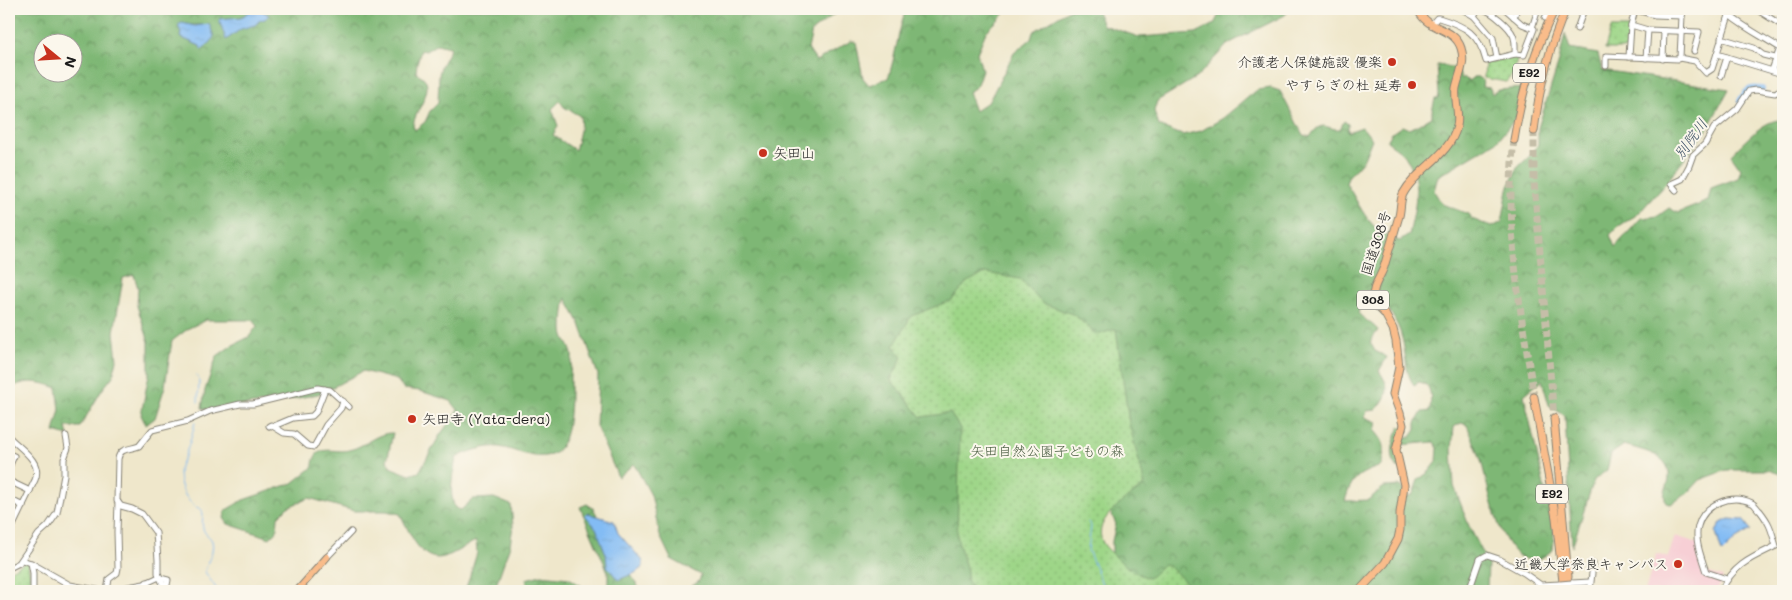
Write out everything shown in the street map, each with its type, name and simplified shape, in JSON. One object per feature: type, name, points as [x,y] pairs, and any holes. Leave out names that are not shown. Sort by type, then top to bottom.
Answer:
[{"type":"highway","name":"国道308号","points":[[1359,591],[1385,563],[1398,539],[1404,493],[1403,477],[1396,450],[1403,422],[1393,391],[1398,371],[1396,341],[1384,314],[1373,302],[1375,284],[1383,270],[1400,213],[1402,196],[1420,172],[1445,149],[1454,135],[1458,122],[1456,92],[1463,68],[1462,49],[1459,42],[1450,33],[1431,25],[1418,9]]},
{"type":"highway","name":"E92","points":[[1514,140],[1528,77],[1544,32],[1555,9]]},
{"type":"highway","name":"E92","points":[[1534,131],[1547,62],[1566,9]]},
{"type":"highway","name":"E92","points":[[1534,397],[1556,518],[1562,588]]},
{"type":"highway","name":"E92","points":[[1554,418],[1568,591]]},
{"type":"main road","points":[[297,591],[327,557]]},
{"type":"street","points":[[1462,9],[1474,16],[1493,38],[1497,58]]},
{"type":"street","points":[[1474,16],[1478,9]]},
{"type":"street","points":[[1483,9],[1491,11],[1513,34],[1516,45],[1515,54]]},
{"type":"street","points":[[1505,9],[1522,24],[1532,28]]},
{"type":"street","points":[[1514,17],[1517,9]]},
{"type":"street","points":[[1431,25],[1439,18],[1466,29],[1478,41],[1483,49],[1486,61],[1515,54],[1524,54],[1534,29],[1532,28],[1538,9]]},
{"type":"street","points":[[1545,18],[1550,9]]},
{"type":"street","points":[[1577,29],[1584,9]]},
{"type":"street","points":[[1629,57],[1630,25],[1634,9],[1648,11],[1655,15],[1666,12],[1682,16]]},
{"type":"street","points":[[1679,58],[1684,9]]},
{"type":"street","points":[[1606,66],[1606,56],[1679,58],[1695,62],[1706,74],[1712,69],[1731,9]]},
{"type":"street","points":[[1756,9],[1783,26]]},
{"type":"street","points":[[1729,15],[1745,28],[1782,44],[1775,58],[1772,70]]},
{"type":"street","points":[[1630,25],[1648,30],[1699,32],[1694,51]]},
{"type":"street","points":[[1646,58],[1648,30]]},
{"type":"street","points":[[1663,59],[1664,31]]},
{"type":"street","points":[[1721,38],[1754,48],[1763,54],[1775,58]]},
{"type":"street","points":[[1716,54],[1780,72]]},
{"type":"street","points":[[1721,76],[1727,57]]},
{"type":"street","points":[[1676,190],[1671,184],[1682,179],[1693,155],[1705,144],[1714,128],[1737,109],[1749,90],[1775,93],[1783,88]]},
{"type":"street","points":[[159,577],[128,588],[107,591],[108,582],[117,573],[118,568],[116,532],[120,453],[124,449],[139,446],[152,430],[188,421],[210,411],[230,406],[254,404],[318,388],[325,389],[349,406]]},
{"type":"street","points":[[325,389],[316,412],[312,416],[293,418],[271,426],[284,433],[294,434],[308,446],[314,447],[326,425],[342,408],[343,401]]},
{"type":"street","points":[[9,568],[22,560],[29,546],[40,532],[48,526],[58,511],[64,475],[64,459],[68,448],[66,436]]},
{"type":"street","points":[[9,437],[37,466],[38,474],[9,534]]},
{"type":"street","points":[[9,454],[14,456],[9,467]]},
{"type":"street","points":[[9,480],[30,491]]},
{"type":"street","points":[[9,499],[23,506]]},
{"type":"street","points":[[1721,591],[1727,579],[1745,561],[1776,546],[1770,524],[1753,503],[1726,500],[1713,505],[1705,513],[1698,526],[1698,543],[1706,572],[1727,579]]},
{"type":"street","points":[[118,502],[121,506],[142,514],[156,533],[159,577],[166,591]]},
{"type":"street","points":[[9,518],[15,522]]},
{"type":"street","points":[[327,557],[351,532]]},
{"type":"street","points":[[1469,591],[1480,559],[1487,555],[1499,559],[1542,585],[1562,588],[1572,583],[1590,582]]},
{"type":"street","points":[[22,560],[70,585],[102,591]]},
{"type":"street","points":[[31,563],[33,591]]},
{"type":"street","points":[[1590,591],[1594,564]]},
{"type":"street","points":[[148,582],[148,591]]},
{"type":"shaded area","name":"近畿大学奈良キャンパス","points":[[1675,536],[1698,543],[1706,572],[1723,577],[1716,591],[1645,591],[1656,554],[1668,557]]},
{"type":"green space","points":[[9,9],[841,9],[812,31],[808,49],[816,61],[851,41],[856,42],[863,78],[869,85],[888,78],[906,9],[1009,9],[986,32],[977,53],[982,70],[976,87],[968,92],[975,111],[989,101],[1014,53],[1031,39],[1033,32],[1070,9],[1096,9],[1103,25],[1139,37],[1196,33],[1214,24],[1222,9],[1291,9],[1285,15],[1228,44],[1197,77],[1157,101],[1154,111],[1159,126],[1182,135],[1201,131],[1223,118],[1257,90],[1271,88],[1280,91],[1303,135],[1310,137],[1321,126],[1340,129],[1344,121],[1348,124],[1348,132],[1362,127],[1372,139],[1364,159],[1348,177],[1346,183],[1362,211],[1373,225],[1380,232],[1400,241],[1409,235],[1415,205],[1416,185],[1411,166],[1405,156],[1387,141],[1392,133],[1402,126],[1410,129],[1432,117],[1435,99],[1438,99],[1439,95],[1437,65],[1455,69],[1462,79],[1464,77],[1468,81],[1474,77],[1479,77],[1483,81],[1482,87],[1490,88],[1492,94],[1498,90],[1524,88],[1525,107],[1497,141],[1438,176],[1434,191],[1442,204],[1468,214],[1472,219],[1492,227],[1502,222],[1508,189],[1517,168],[1533,153],[1538,144],[1538,128],[1559,61],[1565,33],[1570,49],[1598,54],[1602,70],[1729,89],[1705,133],[1665,184],[1638,214],[1619,226],[1610,235],[1615,247],[1641,218],[1658,216],[1669,208],[1678,213],[1708,201],[1711,188],[1738,178],[1741,169],[1731,155],[1762,127],[1776,120],[1783,120],[1783,475],[1768,470],[1727,470],[1700,480],[1688,493],[1671,504],[1666,503],[1665,498],[1669,476],[1665,463],[1653,454],[1624,445],[1611,454],[1607,470],[1594,480],[1572,547],[1565,416],[1549,405],[1542,380],[1524,395],[1554,531],[1553,550],[1542,558],[1529,560],[1518,555],[1509,546],[1496,516],[1480,457],[1467,425],[1461,423],[1454,427],[1452,450],[1454,486],[1469,526],[1488,563],[1487,591],[1131,591],[1112,562],[1112,541],[1116,524],[1109,509],[983,591],[685,591],[699,581],[701,575],[671,559],[660,536],[651,495],[634,464],[618,477],[596,426],[598,375],[580,324],[566,298],[563,332],[572,354],[572,359],[568,420],[563,443],[558,451],[551,455],[537,456],[506,448],[489,447],[471,451],[456,458],[451,490],[455,508],[461,510],[473,499],[494,498],[511,505],[513,526],[510,545],[494,591],[465,591],[477,553],[476,541],[452,554],[436,558],[422,551],[416,544],[400,514],[386,511],[354,511],[309,498],[288,507],[278,517],[277,531],[270,538],[228,524],[224,518],[226,510],[243,500],[293,483],[313,467],[316,456],[321,451],[349,450],[387,433],[393,433],[387,461],[392,468],[410,475],[419,472],[440,435],[458,410],[451,401],[420,391],[404,389],[397,380],[363,371],[322,393],[294,399],[208,410],[202,408],[205,390],[217,356],[249,337],[257,326],[252,320],[206,320],[189,328],[172,341],[165,386],[155,418],[146,425],[141,415],[149,374],[149,342],[137,306],[138,288],[134,275],[123,278],[114,332],[117,360],[113,376],[102,390],[80,427],[66,427],[68,436],[54,432],[60,409],[57,388],[32,382],[9,389]],"holes":[[[252,10],[262,11],[269,15],[258,23],[240,29],[226,40],[242,17]],[[209,24],[200,46],[180,37],[181,33],[189,25]],[[437,44],[449,47],[450,49],[441,66],[438,103],[430,111],[425,122],[415,130],[413,126],[414,120],[427,90],[427,83],[423,77],[416,73],[417,63],[421,50],[426,51]],[[560,101],[564,107],[580,116],[580,129],[575,150],[553,135],[558,126],[552,109]],[[1367,290],[1379,294],[1400,332],[1409,376],[1412,382],[1415,386],[1418,382],[1423,383],[1429,388],[1430,411],[1422,412],[1416,423],[1416,430],[1411,437],[1403,438],[1404,429],[1400,427],[1392,452],[1396,468],[1403,469],[1398,449],[1401,445],[1434,442],[1438,448],[1437,462],[1429,472],[1418,480],[1413,494],[1408,497],[1400,486],[1384,487],[1368,500],[1345,501],[1353,481],[1361,474],[1381,466],[1384,451],[1382,440],[1375,431],[1377,422],[1365,417],[1367,411],[1376,410],[1386,396],[1387,387],[1379,371],[1387,357],[1375,351],[1370,342],[1378,330],[1358,313]]]},
{"type":"green space","points":[[1611,28],[1629,28],[1627,49],[1605,49]]},
{"type":"green space","points":[[1518,56],[1513,74],[1506,82],[1484,78],[1485,63]]},
{"type":"green space","name":"矢田自然公園子どもの森","points":[[986,273],[1020,279],[1042,303],[1075,315],[1097,335],[1116,329],[1129,423],[1145,485],[1113,510],[1106,518],[1100,534],[1103,543],[1108,549],[1122,563],[1138,574],[1149,578],[1164,564],[1170,567],[1195,591],[973,591],[967,579],[967,571],[957,537],[960,428],[950,413],[921,417],[891,380],[902,357],[894,346],[911,316],[952,300],[967,282]]},
{"type":"green space","points":[[587,504],[593,508],[638,587],[643,591],[608,591],[608,572],[580,507]]},
{"type":"green space","points":[[25,562],[28,563],[32,591],[19,591],[9,577],[9,571]]},
{"type":"green space","points":[[541,575],[569,578],[590,591],[529,590],[526,579]]},
{"type":"water","points":[[251,10],[262,11],[269,15],[255,25],[241,29],[226,40],[219,19],[242,17]]},
{"type":"water","points":[[182,23],[195,26],[209,24],[214,36],[211,42],[201,50],[200,46],[180,37],[181,33],[178,25]]},
{"type":"water","points":[[587,513],[614,521],[618,533],[643,561],[643,567],[635,573],[618,580],[607,566],[606,554],[596,528],[585,515]]},
{"type":"water","points":[[1729,519],[1743,520],[1751,530],[1736,539],[1722,553],[1716,532],[1721,523]]},
{"type":"waterway","name":"別院川","points":[[1740,101],[1748,90],[1754,88],[1762,89]]},
{"type":"waterway","points":[[197,376],[199,380],[198,402]]},
{"type":"waterway","points":[[195,422],[185,457],[180,466],[179,478],[187,498],[202,511],[204,530],[213,545],[205,572],[218,591]]},
{"type":"waterway","points":[[1088,522],[1091,526],[1088,550],[1105,591]]},
{"type":"tunnel","points":[[1534,131],[1534,182],[1554,418]]},
{"type":"tunnel","points":[[1514,140],[1511,204],[1515,269],[1534,397]]},
{"type":"place","name":"介護老人保健施設 優楽","points":[[1392,62]]},
{"type":"place","name":"やすらぎの杜 延寿","points":[[1412,85]]},
{"type":"place","name":"矢田山","points":[[763,153]]},
{"type":"place","name":"矢田寺 (Yata-dera)","points":[[412,419]]},
{"type":"place","name":"近畿大学奈良キャンパス","points":[[1678,564]]}]
